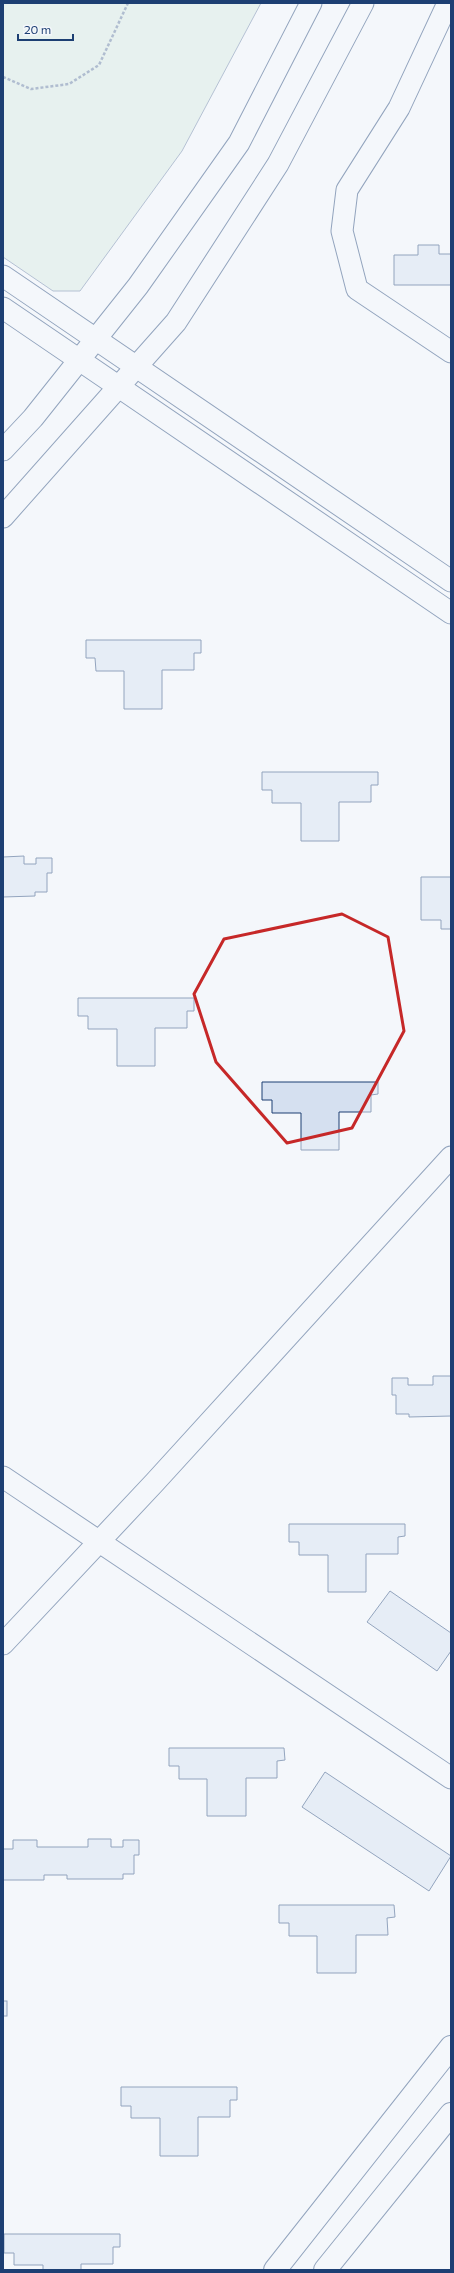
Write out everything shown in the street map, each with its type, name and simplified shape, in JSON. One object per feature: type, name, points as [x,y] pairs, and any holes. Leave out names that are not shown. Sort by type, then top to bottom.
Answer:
[{"type":"main road","points":[[275,2270],[451,2047]]},
{"type":"main road","points":[[325,2270],[451,2114]]},
{"type":"street","points":[[3,450],[33,418],[138,286],[239,143],[311,3]]},
{"type":"street","points":[[3,517],[176,322],[278,164],[363,3]]},
{"type":"street","points":[[448,3],[399,108],[347,190],[342,231],[357,289],[451,352]]},
{"type":"street","points":[[3,276],[136,368],[451,581]]},
{"type":"street","points":[[3,308],[118,388],[451,613]]},
{"type":"street","points":[[3,1644],[99,1542],[451,1157]]},
{"type":"street","points":[[3,1477],[451,1778]]},
{"type":"path","points":[[3,77],[31,89],[69,84],[99,65],[128,3]]},
{"type":"highlighted area","points":[[342,914],[388,937],[404,1031],[352,1128],[287,1143],[216,1062],[194,994],[224,939]]},
{"type":"shaded area","points":[[3,3],[261,3],[182,151],[80,291],[53,291],[3,257]]},
{"type":"building","points":[[418,245],[439,245],[439,254],[451,254],[451,285],[394,285],[394,255],[418,255]]},
{"type":"building","points":[[86,640],[201,640],[201,653],[194,653],[194,670],[162,670],[162,709],[124,709],[124,671],[96,671],[95,658],[86,658]]},
{"type":"building","points":[[262,772],[378,772],[378,785],[371,785],[371,802],[339,802],[339,841],[301,841],[301,803],[272,803],[272,790],[262,790]]},
{"type":"building","points":[[24,856],[24,864],[36,864],[36,858],[52,858],[52,873],[47,873],[47,892],[35,892],[35,896],[3,897],[3,857]]},
{"type":"building","points":[[421,877],[451,877],[451,929],[441,929],[441,920],[421,920]]},
{"type":"building","points":[[78,998],[194,998],[194,1011],[187,1011],[187,1028],[155,1028],[155,1066],[117,1066],[117,1029],[88,1029],[88,1016],[78,1016]]},
{"type":"building","points":[[262,1082],[378,1082],[378,1094],[371,1095],[371,1112],[339,1112],[339,1150],[301,1150],[301,1113],[272,1113],[272,1100],[262,1100]]},
{"type":"building","points":[[433,1376],[451,1376],[451,1416],[409,1417],[409,1414],[396,1414],[396,1395],[392,1395],[392,1378],[408,1378],[408,1385],[433,1385]]},
{"type":"building","points":[[289,1524],[405,1524],[405,1536],[398,1537],[398,1554],[366,1554],[366,1592],[328,1592],[328,1555],[299,1555],[299,1542],[289,1542]]},
{"type":"building","points":[[390,1591],[451,1633],[451,1651],[437,1671],[367,1622]]},
{"type":"building","points":[[169,1748],[284,1748],[285,1760],[277,1761],[277,1778],[246,1778],[246,1816],[207,1816],[207,1779],[179,1779],[179,1766],[169,1766]]},
{"type":"building","points":[[325,1772],[451,1856],[429,1891],[302,1807]]},
{"type":"building","points":[[88,1839],[111,1839],[111,1847],[123,1847],[123,1840],[139,1840],[139,1855],[134,1855],[134,1874],[123,1874],[123,1879],[67,1879],[67,1875],[44,1875],[44,1880],[3,1880],[3,1849],[13,1849],[13,1840],[37,1840],[37,1847],[88,1847]]},
{"type":"building","points":[[279,1905],[394,1905],[395,1917],[387,1918],[388,1935],[356,1935],[356,1973],[317,1973],[317,1936],[289,1936],[289,1923],[279,1923]]},
{"type":"building","points":[[3,2001],[7,2001],[7,2016],[3,2016]]},
{"type":"building","points":[[121,2087],[237,2087],[237,2100],[230,2100],[230,2117],[198,2117],[198,2156],[160,2156],[160,2118],[131,2118],[131,2106],[121,2106]]},
{"type":"building","points":[[4,2234],[120,2234],[120,2247],[113,2247],[113,2264],[81,2264],[81,2270],[43,2270],[43,2265],[14,2265],[14,2253],[4,2253]]}]
